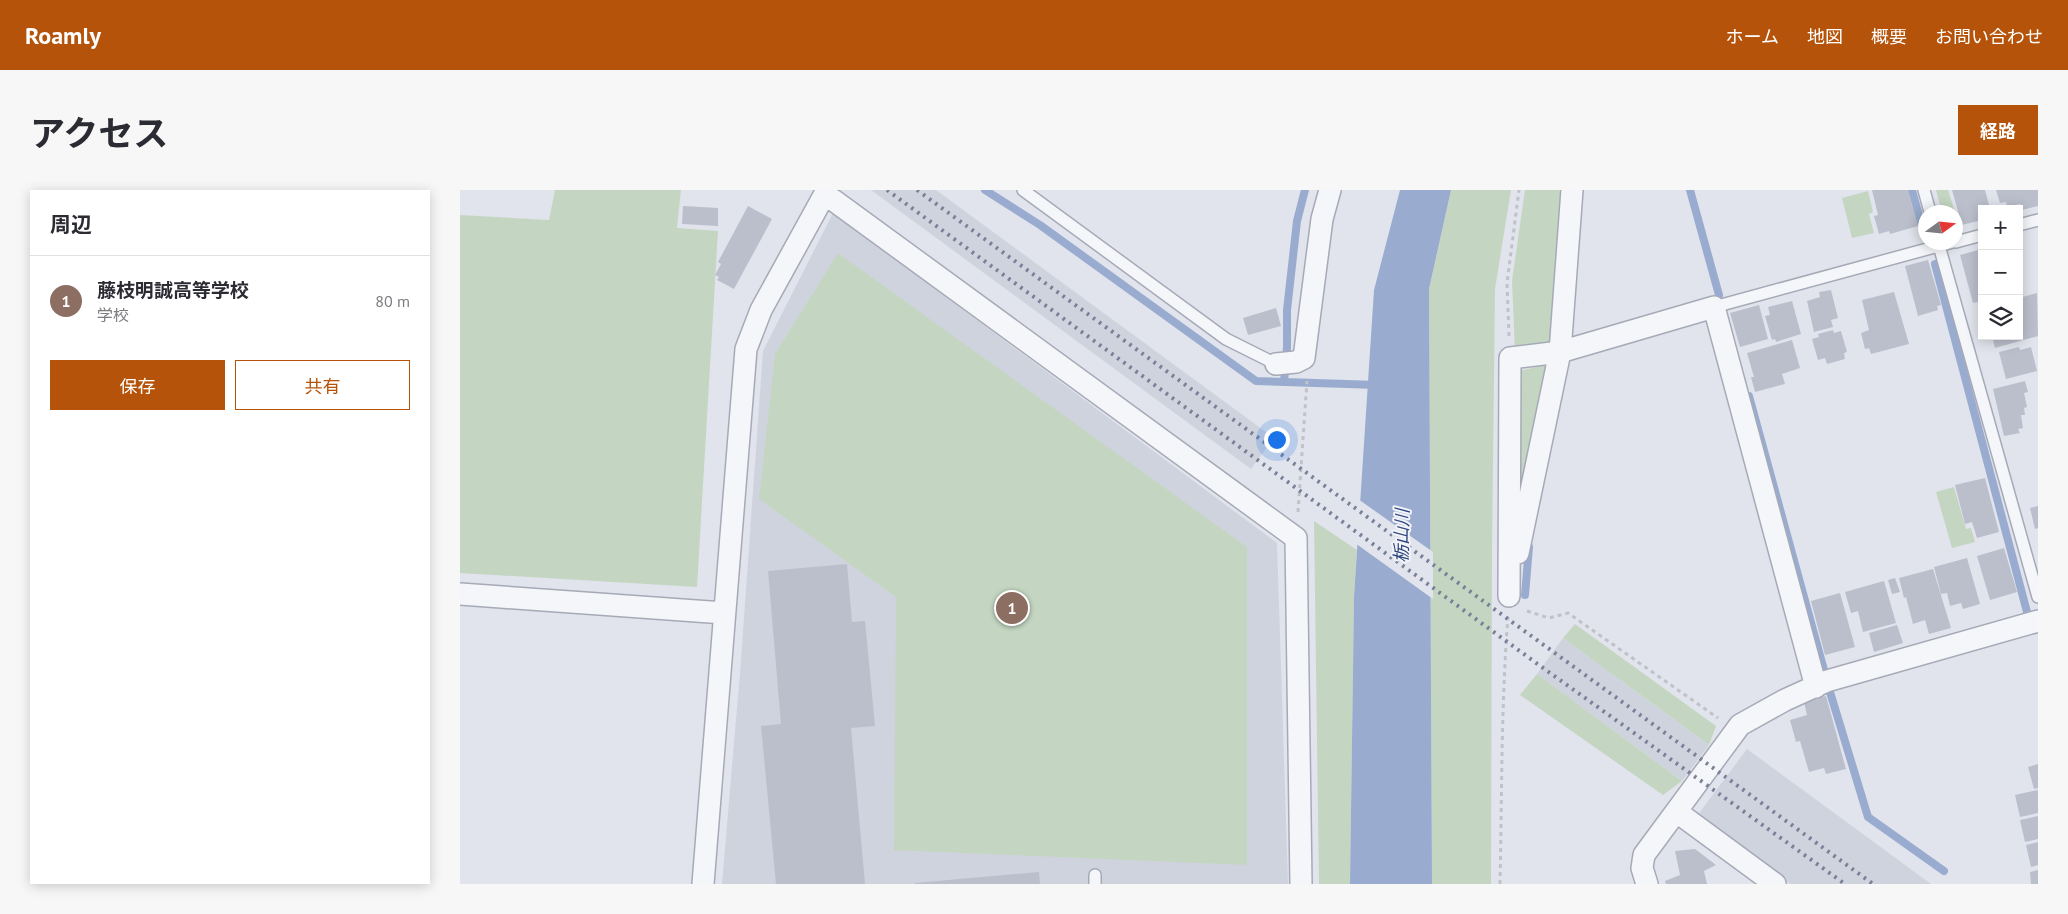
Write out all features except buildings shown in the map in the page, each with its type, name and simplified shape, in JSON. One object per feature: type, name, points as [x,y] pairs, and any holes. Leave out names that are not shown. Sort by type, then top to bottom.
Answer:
[{"type":"street","points":[[1286,363],[1304,358],[1322,219],[1330,190]]},
{"type":"street","points":[[1509,596],[1560,352],[1572,190]]},
{"type":"street","points":[[703,884],[746,349],[761,310],[824,191],[1296,538],[1302,884]]},
{"type":"street","points":[[1509,596],[1510,358],[1560,352],[1714,307],[1816,687]]},
{"type":"street","points":[[460,594],[724,613]]},
{"type":"street","points":[[1647,884],[1642,868],[1644,855],[1653,840],[1677,812],[1740,725],[1785,700],[1827,681],[2038,621]]},
{"type":"street","points":[[1677,812],[1775,884]]},
{"type":"lane","points":[[1023,190],[1226,339],[1286,363]]},
{"type":"lane","points":[[1924,190],[1928,205]]},
{"type":"lane","points":[[2023,224],[2038,220]]},
{"type":"lane","points":[[1963,240],[1978,236]]},
{"type":"lane","points":[[1714,307],[1918,250]]},
{"type":"lane","points":[[1941,250],[2038,598]]},
{"type":"path","points":[[1510,358],[1507,283],[1519,190]]},
{"type":"path","points":[[1296,538],[1308,388]]},
{"type":"path","points":[[1509,596],[1524,610],[1549,618],[1568,613],[1735,730]]},
{"type":"path","points":[[1500,884],[1504,720],[1503,680],[1509,596]]},
{"type":"shaded area","points":[[871,190],[936,190],[1274,438],[1251,469]]},
{"type":"shaded area","points":[[833,213],[1277,543],[1288,884],[722,884],[740,673],[763,351]]},
{"type":"shaded area","points":[[1563,638],[1709,745],[1682,781],[1537,674]]},
{"type":"shaded area","points":[[1747,749],[1931,884],[1790,884],[1697,816]]},
{"type":"green space","points":[[555,190],[681,190],[677,228],[718,231],[697,587],[460,573],[460,215],[549,220]]},
{"type":"green space","points":[[1451,190],[1511,190],[1495,289],[1491,884],[1432,884],[1429,289]]},
{"type":"green space","points":[[1525,190],[1565,190],[1556,347],[1515,352],[1512,281]]},
{"type":"green space","points":[[1936,190],[1948,190],[1953,205],[1940,205]]},
{"type":"green space","points":[[1868,191],[1873,212],[1869,214],[1874,233],[1852,238],[1842,198]]},
{"type":"green space","points":[[838,253],[1247,547],[1247,865],[894,850],[896,597],[759,499],[775,354]]},
{"type":"green space","points":[[1551,364],[1517,523],[1518,371]]},
{"type":"green space","points":[[1954,487],[1966,529],[1971,528],[1975,542],[1952,548],[1936,492]]},
{"type":"green space","points":[[1314,521],[1357,550],[1354,597],[1350,884],[1319,884]]},
{"type":"green space","points":[[1575,624],[1716,726],[1709,745],[1563,638]]},
{"type":"green space","points":[[1537,674],[1682,781],[1663,795],[1520,695]]},
{"type":"water","name":"栃山川","points":[[1400,190],[1451,190],[1429,289],[1432,884],[1350,884],[1354,597],[1374,290]]},
{"type":"pier","points":[[1358,499],[1433,552],[1433,599],[1355,543]]},
{"type":"waterway","points":[[985,190],[1040,225],[1256,381],[1377,385]]},
{"type":"waterway","points":[[1284,382],[1287,347],[1287,310],[1297,221],[1305,190]]},
{"type":"waterway","points":[[1690,190],[1719,295]]},
{"type":"waterway","points":[[1912,190],[1918,212]]},
{"type":"waterway","points":[[1935,264],[2027,612]]},
{"type":"waterway","points":[[1749,396],[1824,670]]},
{"type":"waterway","points":[[1525,595],[1529,547]]},
{"type":"waterway","points":[[1830,692],[1868,817],[1944,871]]},
{"type":"railway","points":[[887,190],[1539,665],[1845,884]]},
{"type":"railway","points":[[917,190],[1873,884]]},
{"type":"place","name":"藤枝明誠高等学校","points":[[1012,608]]}]
